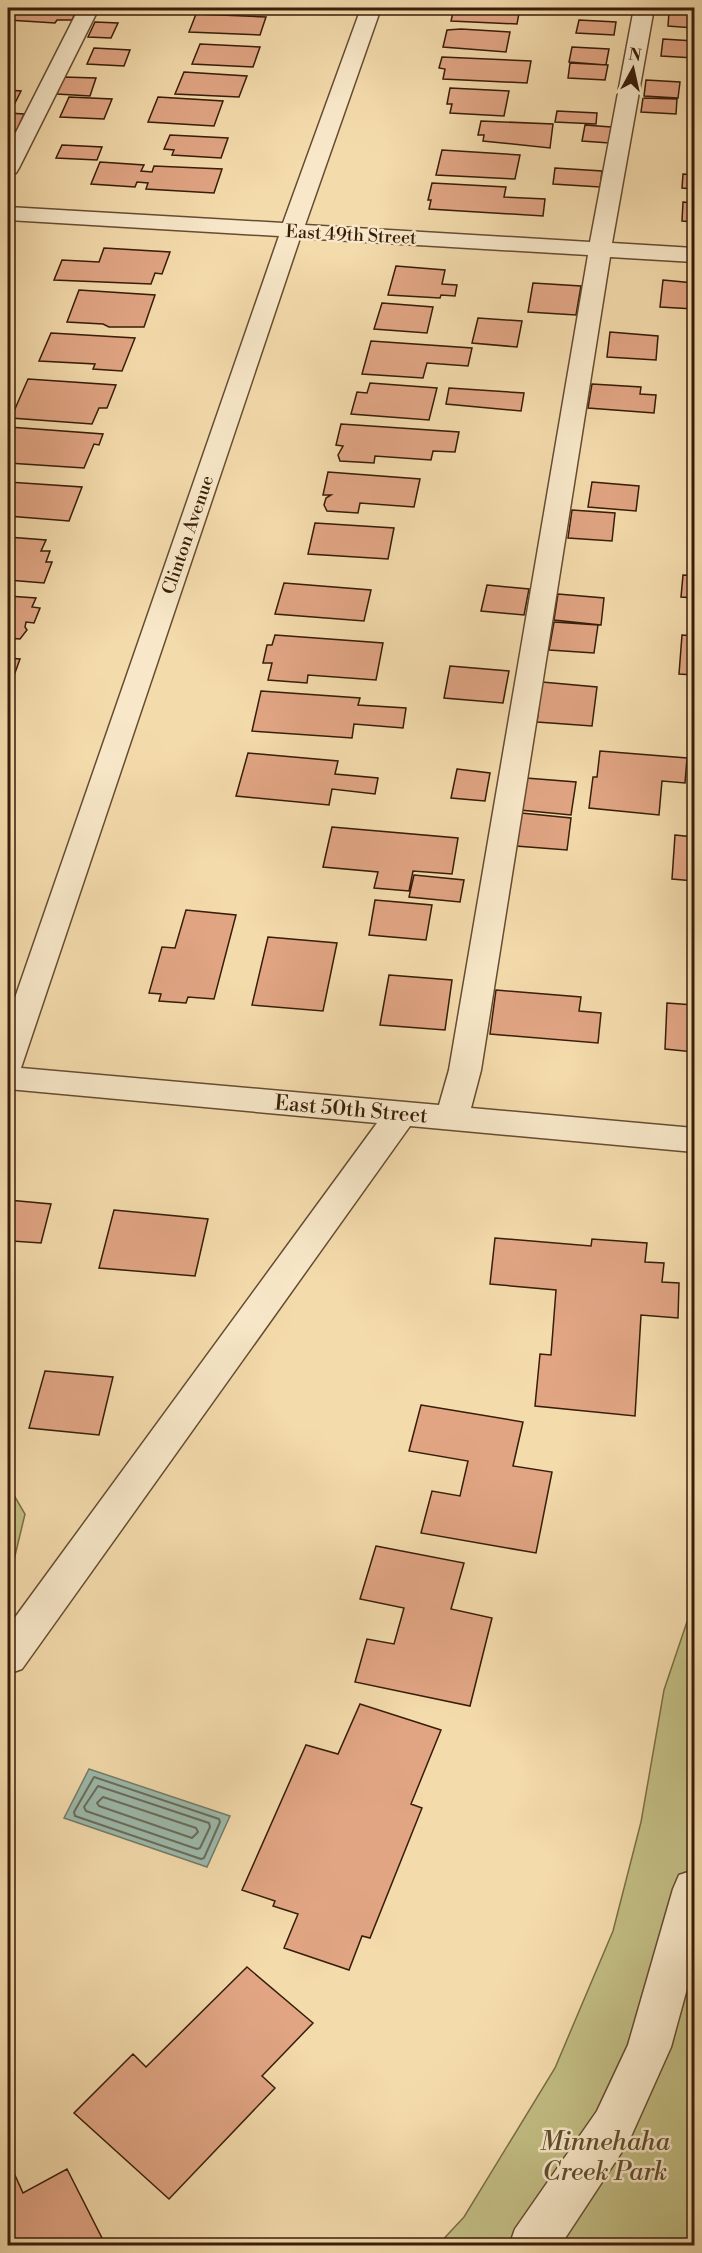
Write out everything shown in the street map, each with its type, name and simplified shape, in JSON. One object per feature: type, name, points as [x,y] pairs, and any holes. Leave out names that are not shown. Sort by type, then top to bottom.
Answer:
[{"type":"street","points":[[8,168],[89,8]]},
{"type":"street","name":"Clinton Avenue","points":[[8,1064],[292,231],[371,8]]},
{"type":"street","points":[[452,1119],[465,1070],[600,250],[644,8]]},
{"type":"street","name":"East 49th Street","points":[[8,213],[694,255]]},
{"type":"street","name":"East 50th Street","points":[[8,1078],[694,1140]]},
{"type":"street","points":[[8,1657],[401,1114]]},
{"type":"street","points":[[532,2246],[614,2126],[649,2047],[694,1888]]},
{"type":"green space","points":[[8,1485],[25,1514],[8,1585]]},
{"type":"green space","name":"Minnehaha Creek Park","points":[[694,1601],[694,2245],[437,2246],[464,2217],[555,2068],[613,1931],[641,1822],[664,1690]]},
{"type":"water","points":[[89,1769],[230,1816],[207,1867],[64,1818]]},
{"type":"building","points":[[11,8],[77,9],[72,20],[57,20],[55,23],[8,20]]},
{"type":"building","points":[[213,8],[271,8],[269,11]]},
{"type":"building","points":[[454,8],[520,8],[517,24],[451,21]]},
{"type":"building","points":[[667,8],[694,8],[694,12],[667,10]]},
{"type":"building","points":[[669,12],[694,13],[694,28],[668,26]]},
{"type":"building","points":[[196,14],[266,17],[260,35],[189,32]]},
{"type":"building","points":[[579,20],[616,22],[614,35],[576,33]]},
{"type":"building","points":[[95,22],[118,23],[111,38],[88,37]]},
{"type":"building","points":[[447,30],[510,32],[506,52],[443,47]]},
{"type":"building","points":[[663,39],[694,41],[694,58],[661,56]]},
{"type":"building","points":[[200,44],[260,47],[253,67],[192,64]]},
{"type":"building","points":[[572,47],[609,49],[606,65],[569,62]]},
{"type":"building","points":[[94,48],[130,50],[124,66],[87,64]]},
{"type":"building","points":[[442,57],[531,61],[527,83],[443,79],[445,69],[439,68]]},
{"type":"building","points":[[570,63],[608,65],[605,80],[568,78]]},
{"type":"building","points":[[184,72],[247,76],[239,97],[175,94]]},
{"type":"building","points":[[63,77],[96,78],[90,96],[57,94]]},
{"type":"building","points":[[646,80],[680,82],[678,98],[644,96]]},
{"type":"building","points":[[450,88],[509,91],[504,116],[450,113],[452,104],[447,104]]},
{"type":"building","points":[[8,90],[21,91],[12,109],[8,109]]},
{"type":"building","points":[[69,97],[112,99],[104,119],[60,117]]},
{"type":"building","points":[[158,97],[223,101],[214,126],[148,122]]},
{"type":"building","points":[[643,98],[677,99],[676,114],[641,112]]},
{"type":"building","points":[[557,111],[597,113],[596,124],[555,122]]},
{"type":"building","points":[[8,113],[24,114],[17,130],[8,130]]},
{"type":"building","points":[[481,121],[553,124],[550,148],[483,141],[484,135],[478,135]]},
{"type":"building","points":[[585,125],[611,127],[609,143],[582,141]]},
{"type":"building","points":[[170,135],[228,138],[221,158],[172,155],[174,150],[164,149]]},
{"type":"building","points":[[62,145],[102,147],[97,160],[56,158]]},
{"type":"building","points":[[442,150],[520,155],[515,179],[436,175]]},
{"type":"building","points":[[100,162],[144,165],[141,171],[152,172],[154,166],[222,169],[214,193],[146,189],[148,183],[137,182],[135,187],[91,184]]},
{"type":"building","points":[[555,168],[602,171],[600,187],[553,184]]},
{"type":"building","points":[[683,174],[694,175],[694,189],[682,188]]},
{"type":"building","points":[[432,183],[506,187],[504,197],[545,199],[543,216],[429,209],[431,200],[428,200]]},
{"type":"building","points":[[683,202],[694,203],[694,222],[682,221]]},
{"type":"building","points":[[104,248],[170,252],[162,274],[155,273],[151,284],[54,280],[62,260],[99,262]]},
{"type":"building","points":[[396,266],[445,270],[442,284],[457,285],[455,296],[441,295],[440,298],[388,295]]},
{"type":"building","points":[[663,280],[694,283],[694,309],[660,307]]},
{"type":"building","points":[[533,283],[581,286],[576,315],[528,312]]},
{"type":"building","points":[[79,290],[155,295],[144,327],[109,327],[103,324],[67,322]]},
{"type":"building","points":[[382,303],[433,307],[427,333],[374,329]]},
{"type":"building","points":[[478,318],[522,321],[517,347],[472,343]]},
{"type":"building","points":[[610,332],[658,336],[656,360],[607,357]]},
{"type":"building","points":[[51,333],[135,338],[122,371],[93,369],[95,364],[39,361]]},
{"type":"building","points":[[371,341],[472,348],[468,366],[427,363],[423,378],[362,374]]},
{"type":"building","points":[[28,379],[116,385],[107,408],[99,408],[92,424],[11,418]]},
{"type":"building","points":[[370,383],[437,388],[429,420],[351,414],[357,392],[367,393]]},
{"type":"building","points":[[592,384],[641,387],[640,394],[656,395],[654,413],[588,408]]},
{"type":"building","points":[[449,388],[524,393],[521,411],[446,404]]},
{"type":"building","points":[[341,424],[459,432],[455,452],[433,451],[431,460],[375,456],[374,463],[340,461],[338,455],[343,446],[336,445]]},
{"type":"building","points":[[9,427],[103,434],[99,445],[94,444],[84,468],[8,463]]},
{"type":"building","points":[[328,472],[420,479],[414,507],[360,503],[358,513],[327,511],[324,505],[326,498],[331,495],[323,495]]},
{"type":"building","points":[[8,482],[82,487],[69,521],[8,516]]},
{"type":"building","points":[[592,482],[639,486],[636,511],[588,507]]},
{"type":"building","points":[[572,510],[615,513],[612,541],[568,538]]},
{"type":"building","points":[[315,523],[394,528],[388,559],[308,554]]},
{"type":"building","points":[[8,537],[46,540],[41,551],[50,551],[46,562],[52,562],[44,583],[8,580]]},
{"type":"building","points":[[683,575],[694,576],[694,598],[681,597]]},
{"type":"building","points":[[284,583],[371,590],[364,621],[275,614]]},
{"type":"building","points":[[487,585],[529,589],[524,615],[481,611]]},
{"type":"building","points":[[558,594],[604,598],[601,625],[554,620]]},
{"type":"building","points":[[8,596],[36,598],[32,607],[40,608],[34,623],[26,622],[27,630],[20,639],[8,638]]},
{"type":"building","points":[[554,622],[598,625],[594,653],[549,650]]},
{"type":"building","points":[[275,635],[383,643],[376,680],[308,675],[307,683],[268,680],[272,663],[263,663],[267,645],[272,645]]},
{"type":"building","points":[[682,635],[694,636],[694,675],[679,674]]},
{"type":"building","points":[[8,658],[20,659],[8,692]]},
{"type":"building","points":[[450,666],[509,671],[503,703],[444,698]]},
{"type":"building","points":[[542,682],[597,687],[592,726],[537,722]]},
{"type":"building","points":[[261,691],[360,698],[358,705],[406,708],[403,728],[354,724],[352,738],[252,731]]},
{"type":"building","points":[[600,751],[687,758],[685,783],[662,781],[659,815],[589,808],[593,777],[597,777]]},
{"type":"building","points":[[248,753],[338,761],[335,774],[378,778],[375,794],[332,789],[329,805],[236,796]]},
{"type":"building","points":[[457,769],[490,773],[485,801],[451,798]]},
{"type":"building","points":[[526,778],[576,782],[571,815],[520,810]]},
{"type":"building","points":[[521,813],[571,818],[567,850],[516,846]]},
{"type":"building","points":[[332,827],[458,838],[452,874],[413,871],[409,891],[374,888],[378,872],[323,867]]},
{"type":"building","points":[[675,835],[694,837],[694,881],[672,879]]},
{"type":"building","points":[[414,875],[464,880],[460,902],[409,897]]},
{"type":"building","points":[[375,900],[432,905],[426,940],[369,935]]},
{"type":"building","points":[[186,910],[236,915],[214,999],[188,997],[186,1003],[159,1001],[161,994],[149,993],[162,947],[175,948]]},
{"type":"building","points":[[268,937],[337,943],[323,1011],[252,1005]]},
{"type":"building","points":[[389,975],[452,980],[445,1030],[380,1025]]},
{"type":"building","points":[[496,990],[581,997],[579,1011],[601,1013],[598,1043],[490,1034]]},
{"type":"building","points":[[667,1003],[694,1005],[694,1052],[665,1049]]},
{"type":"building","points":[[8,1200],[51,1204],[41,1243],[12,1241],[8,1257]]},
{"type":"building","points":[[114,1210],[208,1219],[195,1276],[99,1268]]},
{"type":"building","points":[[495,1238],[591,1246],[592,1239],[647,1243],[645,1262],[664,1263],[662,1282],[679,1283],[678,1318],[641,1315],[635,1416],[535,1406],[540,1354],[551,1355],[556,1290],[490,1284]]},
{"type":"building","points":[[45,1371],[113,1377],[99,1435],[29,1428]]},
{"type":"building","points":[[421,1405],[523,1422],[513,1466],[552,1472],[536,1553],[421,1533],[432,1491],[460,1496],[468,1461],[409,1451]]},
{"type":"building","points":[[376,1546],[464,1563],[451,1609],[492,1618],[470,1706],[355,1682],[367,1639],[394,1644],[404,1608],[360,1599]]},
{"type":"building","points":[[360,1704],[441,1730],[411,1804],[422,1808],[370,1938],[362,1936],[349,1970],[284,1948],[298,1914],[273,1906],[275,1901],[242,1890],[306,1745],[338,1754]]},
{"type":"building","points":[[247,1967],[313,2023],[262,2076],[275,2088],[169,2199],[74,2113],[133,2054],[146,2067]]},
{"type":"building","points":[[67,2169],[103,2240],[92,2246],[8,2246],[8,2177],[14,2173],[23,2193]]}]
